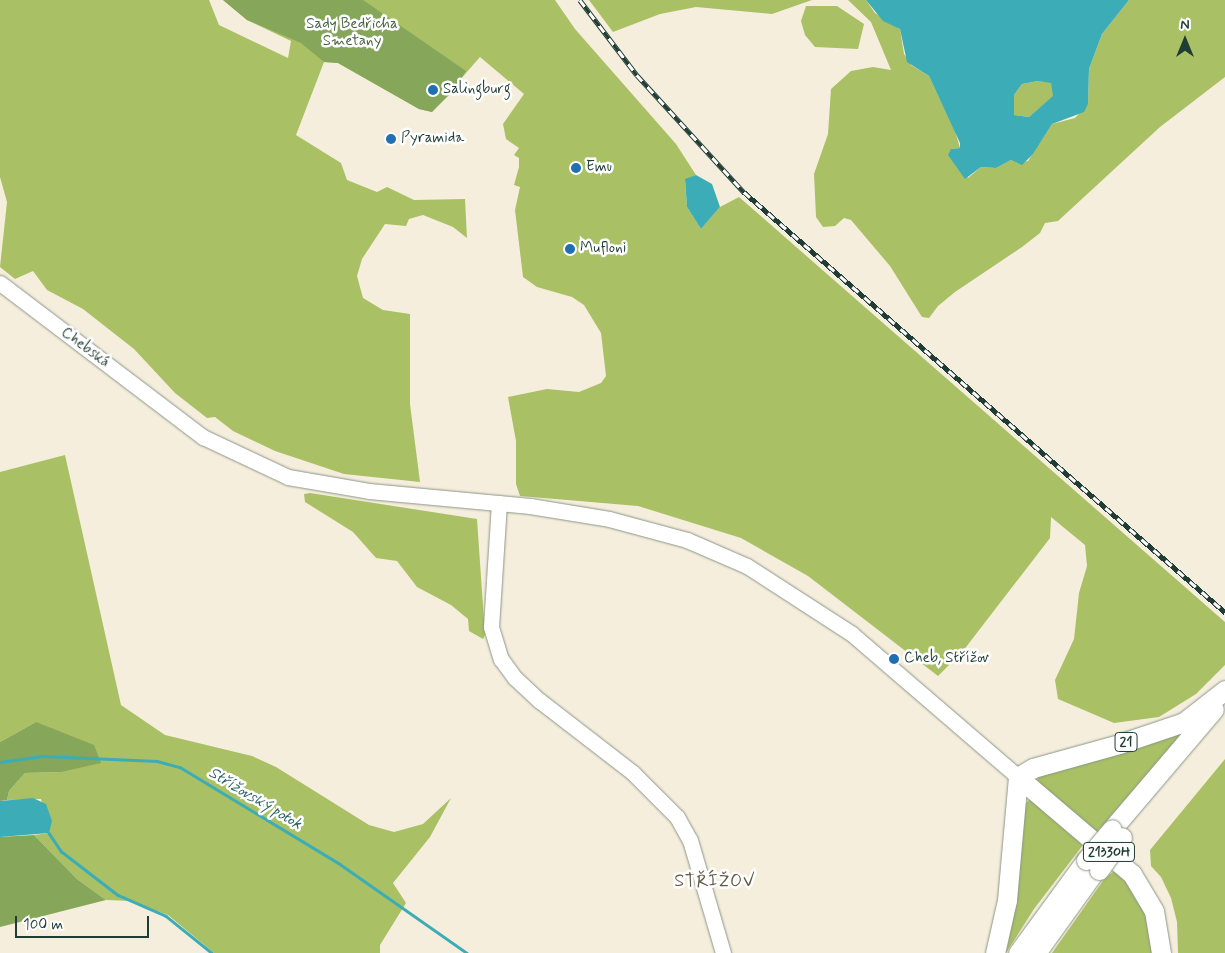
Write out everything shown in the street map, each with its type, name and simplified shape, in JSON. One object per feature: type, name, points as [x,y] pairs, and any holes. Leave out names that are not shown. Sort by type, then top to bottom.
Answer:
[{"type":"highway","name":"21","points":[[1018,777],[1032,768],[1128,742],[1184,722],[1225,690]]},
{"type":"highway","points":[[1036,953],[1117,833],[1225,697]]},
{"type":"highway","points":[[1117,833],[1225,702]]},
{"type":"highway","points":[[996,953],[1007,900],[1018,777]]},
{"type":"highway","name":"21330H","points":[[1018,777],[1132,874],[1154,911],[1162,953]]},
{"type":"highway","points":[[1018,953],[1094,866]]},
{"type":"highway","points":[[1044,953],[1094,866]]},
{"type":"street","name":"Chebská","points":[[0,283],[203,437],[288,477],[369,491],[499,503]]},
{"type":"street","name":"21330H","points":[[499,503],[609,519],[687,540],[747,566],[852,634],[1018,777]]},
{"type":"street","points":[[499,503],[491,627],[501,659],[527,690],[633,773],[677,817],[690,840],[723,953]]},
{"type":"green space","points":[[0,0],[209,0],[219,25],[288,58],[291,41],[247,20],[223,0],[555,0],[575,29],[676,144],[696,175],[685,180],[687,207],[701,229],[720,207],[739,197],[1225,622],[1225,665],[1196,694],[1159,717],[1114,723],[1058,699],[1055,680],[1074,639],[1079,593],[1087,566],[1085,545],[1051,517],[1050,538],[963,651],[938,676],[808,576],[741,538],[638,506],[520,496],[516,484],[516,441],[508,397],[547,389],[579,392],[601,383],[606,376],[601,333],[584,305],[572,297],[537,287],[523,277],[515,210],[520,187],[514,185],[519,167],[519,158],[514,155],[519,148],[506,139],[503,124],[524,94],[480,57],[432,112],[419,109],[338,63],[324,62],[296,135],[341,163],[347,180],[377,192],[387,187],[414,200],[465,199],[467,238],[453,227],[423,215],[409,219],[406,226],[385,224],[362,259],[357,276],[363,298],[383,310],[410,314],[410,404],[420,482],[344,474],[275,451],[233,431],[215,417],[207,418],[175,393],[134,349],[83,309],[47,290],[33,271],[15,279],[0,267],[7,202],[0,177]]},
{"type":"green space","name":"Sady Bedřicha Smetany","points":[[223,0],[363,0],[466,71],[452,92],[432,112],[419,109],[338,63],[324,62],[301,43],[247,20]]},
{"type":"green space","points":[[589,0],[812,0],[772,14],[696,7],[660,14],[613,32]]},
{"type":"green space","points":[[848,0],[866,0],[875,13],[900,29],[904,54],[911,65],[929,76],[955,131],[960,148],[951,149],[968,178],[981,167],[996,168],[1011,160],[1018,163],[1028,161],[1052,124],[1075,118],[1088,104],[1089,69],[1102,34],[1129,0],[1225,0],[1225,77],[1160,127],[1058,221],[1045,223],[1040,233],[1022,247],[955,292],[938,306],[929,318],[922,317],[890,266],[851,220],[844,218],[835,226],[823,227],[816,217],[814,174],[828,134],[831,89],[851,71],[873,67],[891,70],[871,22]]},
{"type":"green space","points":[[806,6],[837,6],[864,24],[858,49],[815,47],[805,35],[801,21]]},
{"type":"green space","points":[[1038,81],[1051,82],[1054,96],[1029,117],[1014,115],[1014,95],[1022,84]]},
{"type":"green space","points":[[65,455],[121,705],[165,735],[252,756],[276,767],[369,825],[394,832],[423,824],[451,798],[430,837],[393,883],[406,903],[380,945],[380,953],[214,953],[168,915],[131,901],[106,900],[77,879],[34,835],[49,833],[41,799],[7,800],[9,791],[25,773],[61,772],[36,722],[0,742],[0,472]]},
{"type":"green space","points":[[310,493],[477,519],[485,635],[483,639],[469,631],[468,619],[451,605],[417,587],[397,561],[376,558],[353,532],[305,502],[304,494]]},
{"type":"green space","points":[[36,722],[94,745],[101,763],[61,772],[25,773],[9,791],[7,800],[0,801],[0,742]]},
{"type":"green space","points":[[1188,728],[1096,833],[1037,784],[1038,774]]},
{"type":"green space","points":[[1225,759],[1225,953],[1178,953],[1177,922],[1171,898],[1161,877],[1151,866],[1150,850]]},
{"type":"green space","points":[[1030,799],[1086,841],[1034,909],[1006,953],[1016,904],[1022,807]]},
{"type":"green space","points":[[34,835],[77,879],[106,900],[0,927],[0,837]]},
{"type":"green space","points":[[1117,869],[1148,914],[1154,953],[1052,953],[1105,878]]},
{"type":"water","points":[[866,0],[1129,0],[1102,34],[1089,69],[1088,104],[1084,112],[1052,124],[1033,154],[1022,165],[1011,160],[996,168],[981,167],[965,179],[948,155],[951,149],[960,148],[960,143],[929,76],[907,62],[900,29],[883,21]],"holes":[[[1038,81],[1051,83],[1053,96],[1029,117],[1014,115],[1014,95],[1022,84]]]},
{"type":"water","points":[[696,175],[712,184],[720,207],[701,229],[687,207],[685,179]]},
{"type":"water","points":[[33,798],[46,804],[52,821],[49,833],[0,837],[0,801]]},
{"type":"waterway","name":"Střížovský potok","points":[[0,762],[43,756],[157,761],[180,767],[340,864],[467,953]]},
{"type":"waterway","points":[[49,833],[61,851],[118,895],[166,916],[212,953]]},
{"type":"railway","points":[[580,0],[637,75],[744,192],[1225,612]]},
{"type":"place","name":"Salingburg","points":[[433,90]]},
{"type":"place","name":"Pyramida","points":[[391,139]]},
{"type":"place","name":"Emu","points":[[576,168]]},
{"type":"place","name":"Mufloni","points":[[570,249]]},
{"type":"place","name":"Cheb, Střížov","points":[[894,659]]},
{"type":"district","name":"STŘÍŽOV","points":[[715,881]]}]
